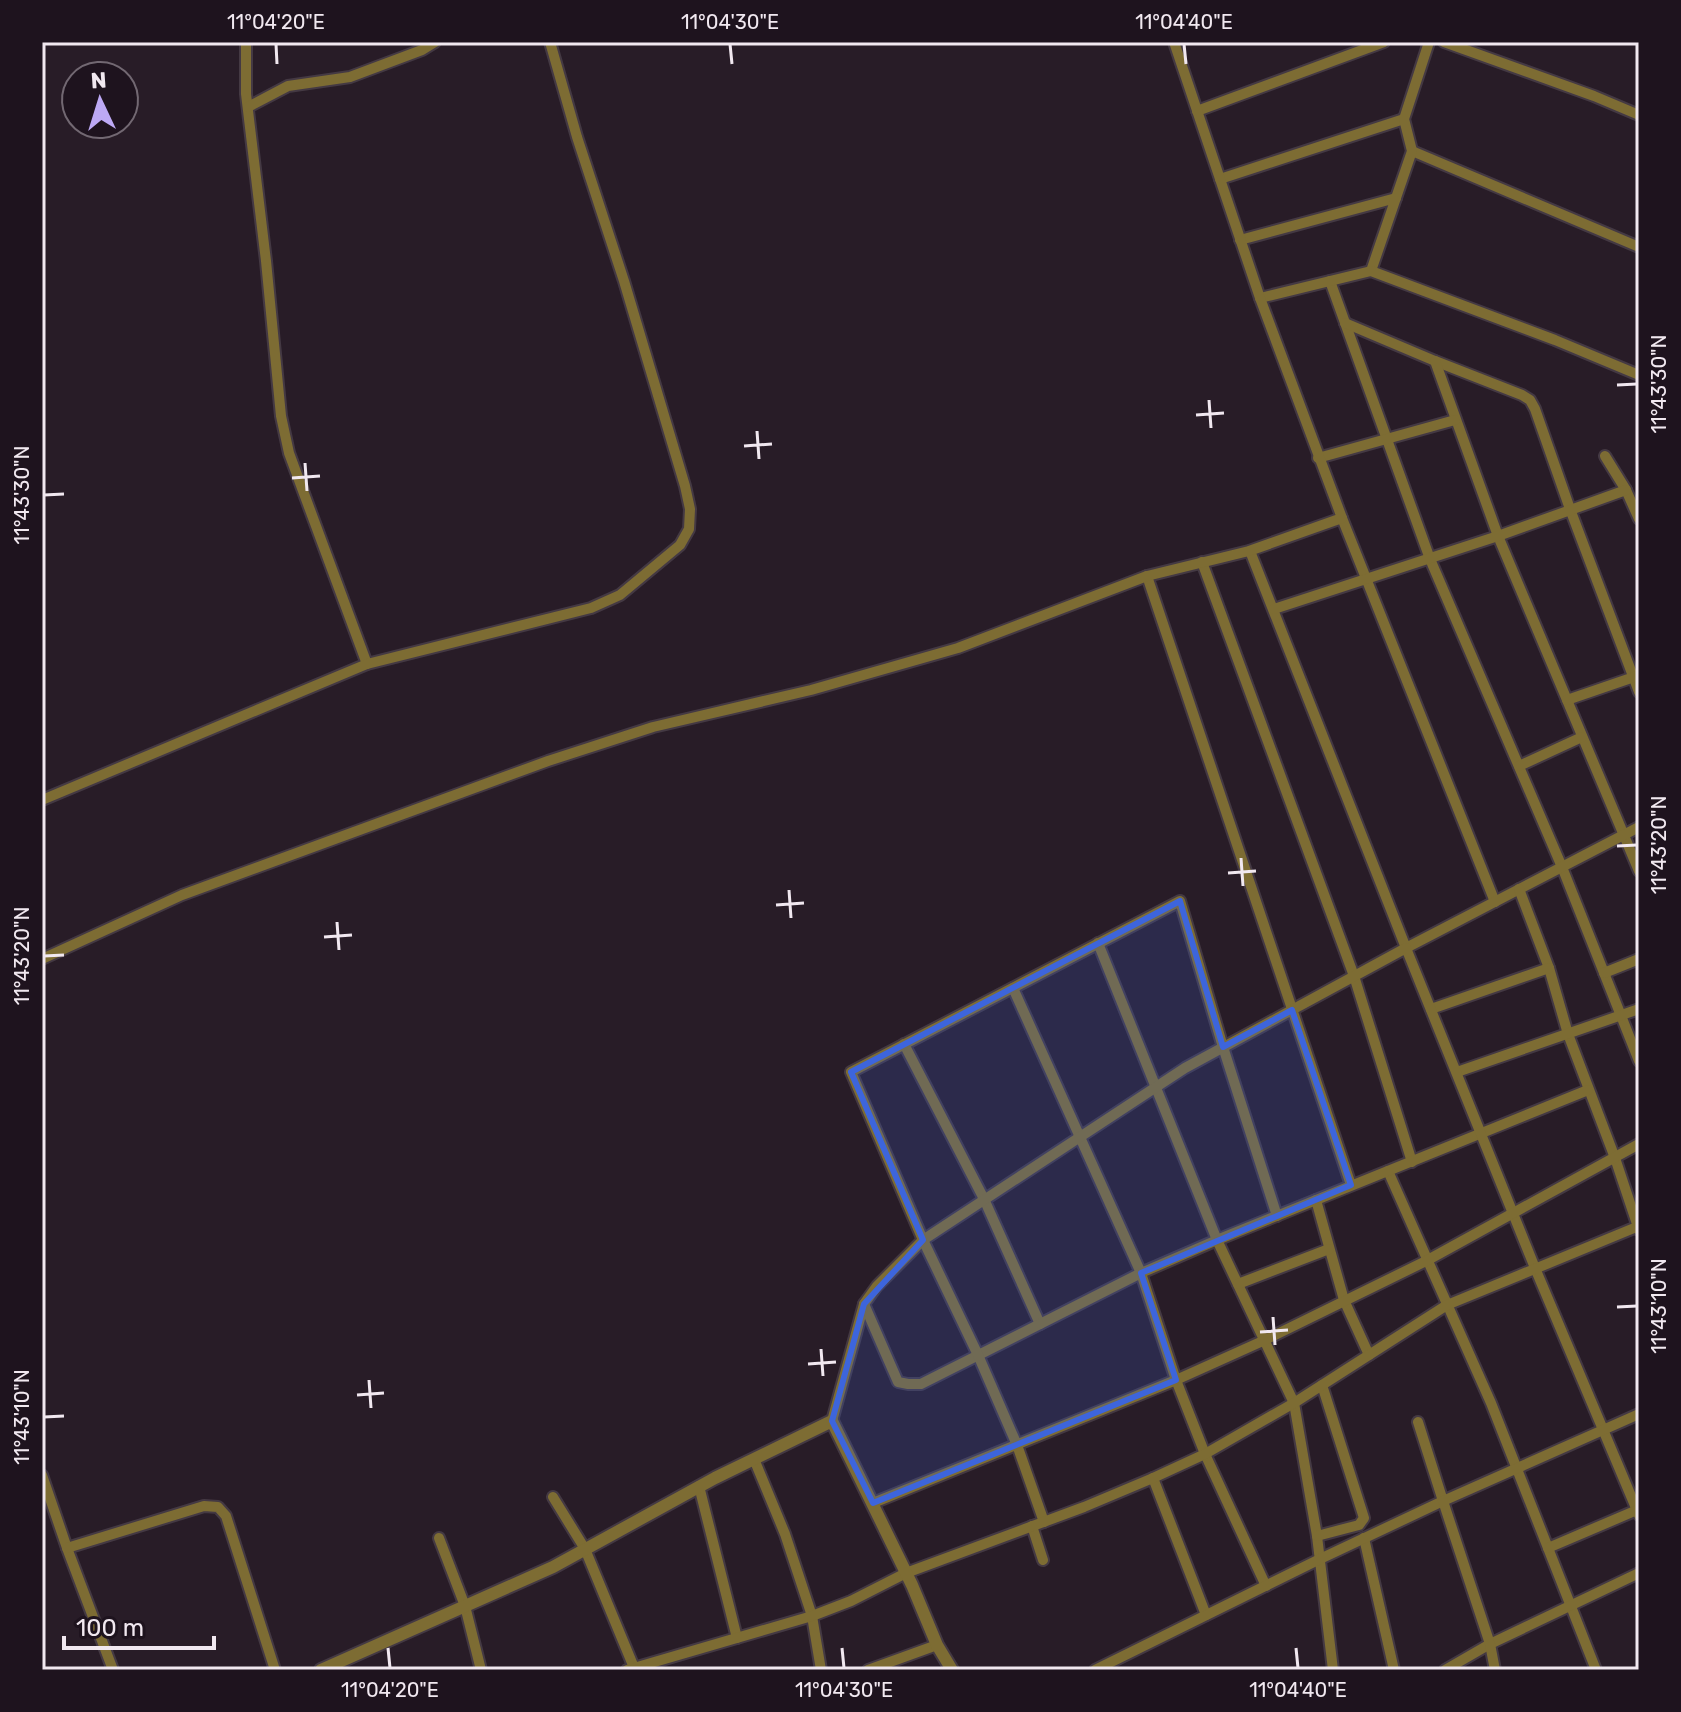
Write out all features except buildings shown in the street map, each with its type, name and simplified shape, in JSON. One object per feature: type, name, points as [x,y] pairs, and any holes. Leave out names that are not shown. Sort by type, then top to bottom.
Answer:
[{"type":"street","points":[[246,42],[248,107],[281,416],[289,453],[367,664]]},
{"type":"street","points":[[248,107],[288,86],[350,77],[422,50],[435,42]]},
{"type":"street","points":[[42,800],[367,664],[591,608],[620,595],[680,545],[689,529],[690,509],[685,486],[550,42]]},
{"type":"street","points":[[1174,42],[1260,298],[1318,458],[1495,902]]},
{"type":"street","points":[[1197,111],[1384,42]]},
{"type":"street","points":[[1371,271],[1412,151],[1404,119],[1429,42]]},
{"type":"street","points":[[1444,42],[1639,115]]},
{"type":"street","points":[[1220,179],[1404,119]]},
{"type":"street","points":[[1412,151],[1639,247]]},
{"type":"street","points":[[1240,240],[1396,198]]},
{"type":"street","points":[[1260,298],[1371,271],[1639,375]]},
{"type":"street","points":[[1330,281],[1430,559],[1562,867],[1639,1061]]},
{"type":"street","points":[[1345,323],[1530,400],[1636,676],[1639,692]]},
{"type":"street","points":[[1435,361],[1498,536],[1639,871]]},
{"type":"street","points":[[1318,458],[1455,420]]},
{"type":"street","points":[[1605,456],[1639,519]]},
{"type":"street","points":[[1274,609],[1430,559],[1626,490]]},
{"type":"street","points":[[1626,490],[1639,499]]},
{"type":"street","points":[[42,959],[182,895],[548,761],[653,727],[811,690],[958,648],[1147,576],[1250,551],[1342,518]]},
{"type":"street","points":[[1250,551],[1535,1268],[1638,1512],[1548,1548]]},
{"type":"street","points":[[1202,562],[1354,976],[1412,1162]]},
{"type":"street","points":[[1147,576],[1351,1185]]},
{"type":"street","points":[[1567,700],[1636,676]]},
{"type":"street","points":[[1519,766],[1582,737]]},
{"type":"street","points":[[952,1670],[937,1645],[906,1573],[832,1421],[864,1304],[877,1286],[923,1240],[1185,1068],[1639,827]]},
{"type":"street","points":[[553,1497],[585,1549],[632,1669],[812,1616],[851,1601],[906,1573],[1153,1478],[1205,1454],[1294,1403],[1447,1305],[1639,1227],[1519,889]]},
{"type":"street","points":[[1044,1522],[1017,1445],[923,1240],[851,1072],[1180,901],[1277,1216]]},
{"type":"street","points":[[1098,943],[1217,1240],[1294,1403],[1317,1536],[1333,1670]]},
{"type":"street","points":[[1604,973],[1639,959]]},
{"type":"street","points":[[1431,1009],[1549,968]]},
{"type":"street","points":[[1013,988],[1141,1273],[1176,1380],[1205,1454],[1266,1586]]},
{"type":"street","points":[[1457,1072],[1639,1009]]},
{"type":"street","points":[[904,1044],[984,1199],[1040,1324]]},
{"type":"street","points":[[864,1304],[898,1382],[921,1384],[1141,1273],[1588,1090]]},
{"type":"street","points":[[873,1503],[1176,1380],[1265,1340],[1426,1261],[1639,1144]]},
{"type":"street","points":[[1388,1171],[1491,1403],[1596,1670]]},
{"type":"street","points":[[1316,1200],[1344,1300],[1369,1355]]},
{"type":"street","points":[[1238,1284],[1329,1249]]},
{"type":"street","points":[[1317,1536],[1359,1525],[1364,1518],[1322,1385]]},
{"type":"street","points":[[1095,1670],[1364,1538],[1639,1414]]},
{"type":"street","points":[[321,1670],[553,1567],[699,1486],[832,1421]]},
{"type":"street","points":[[1418,1422],[1490,1644],[1495,1670]]},
{"type":"street","points":[[754,1459],[785,1534],[812,1616],[821,1670]]},
{"type":"street","points":[[42,1475],[113,1670]]},
{"type":"street","points":[[1153,1478],[1206,1615]]},
{"type":"street","points":[[699,1486],[737,1638]]},
{"type":"street","points":[[67,1548],[204,1506],[218,1507],[226,1516],[275,1670]]},
{"type":"street","points":[[1032,1526],[1043,1560]]},
{"type":"street","points":[[439,1538],[465,1606],[481,1670]]},
{"type":"street","points":[[1364,1538],[1394,1670]]},
{"type":"street","points":[[1445,1670],[1490,1644],[1639,1573]]},
{"type":"street","points":[[868,1670],[937,1645]]},
{"type":"highlighted area","points":[[1180,901],[1223,1047],[1292,1010],[1351,1185],[1141,1273],[1176,1380],[873,1503],[832,1421],[864,1304],[923,1240],[851,1072]]}]
